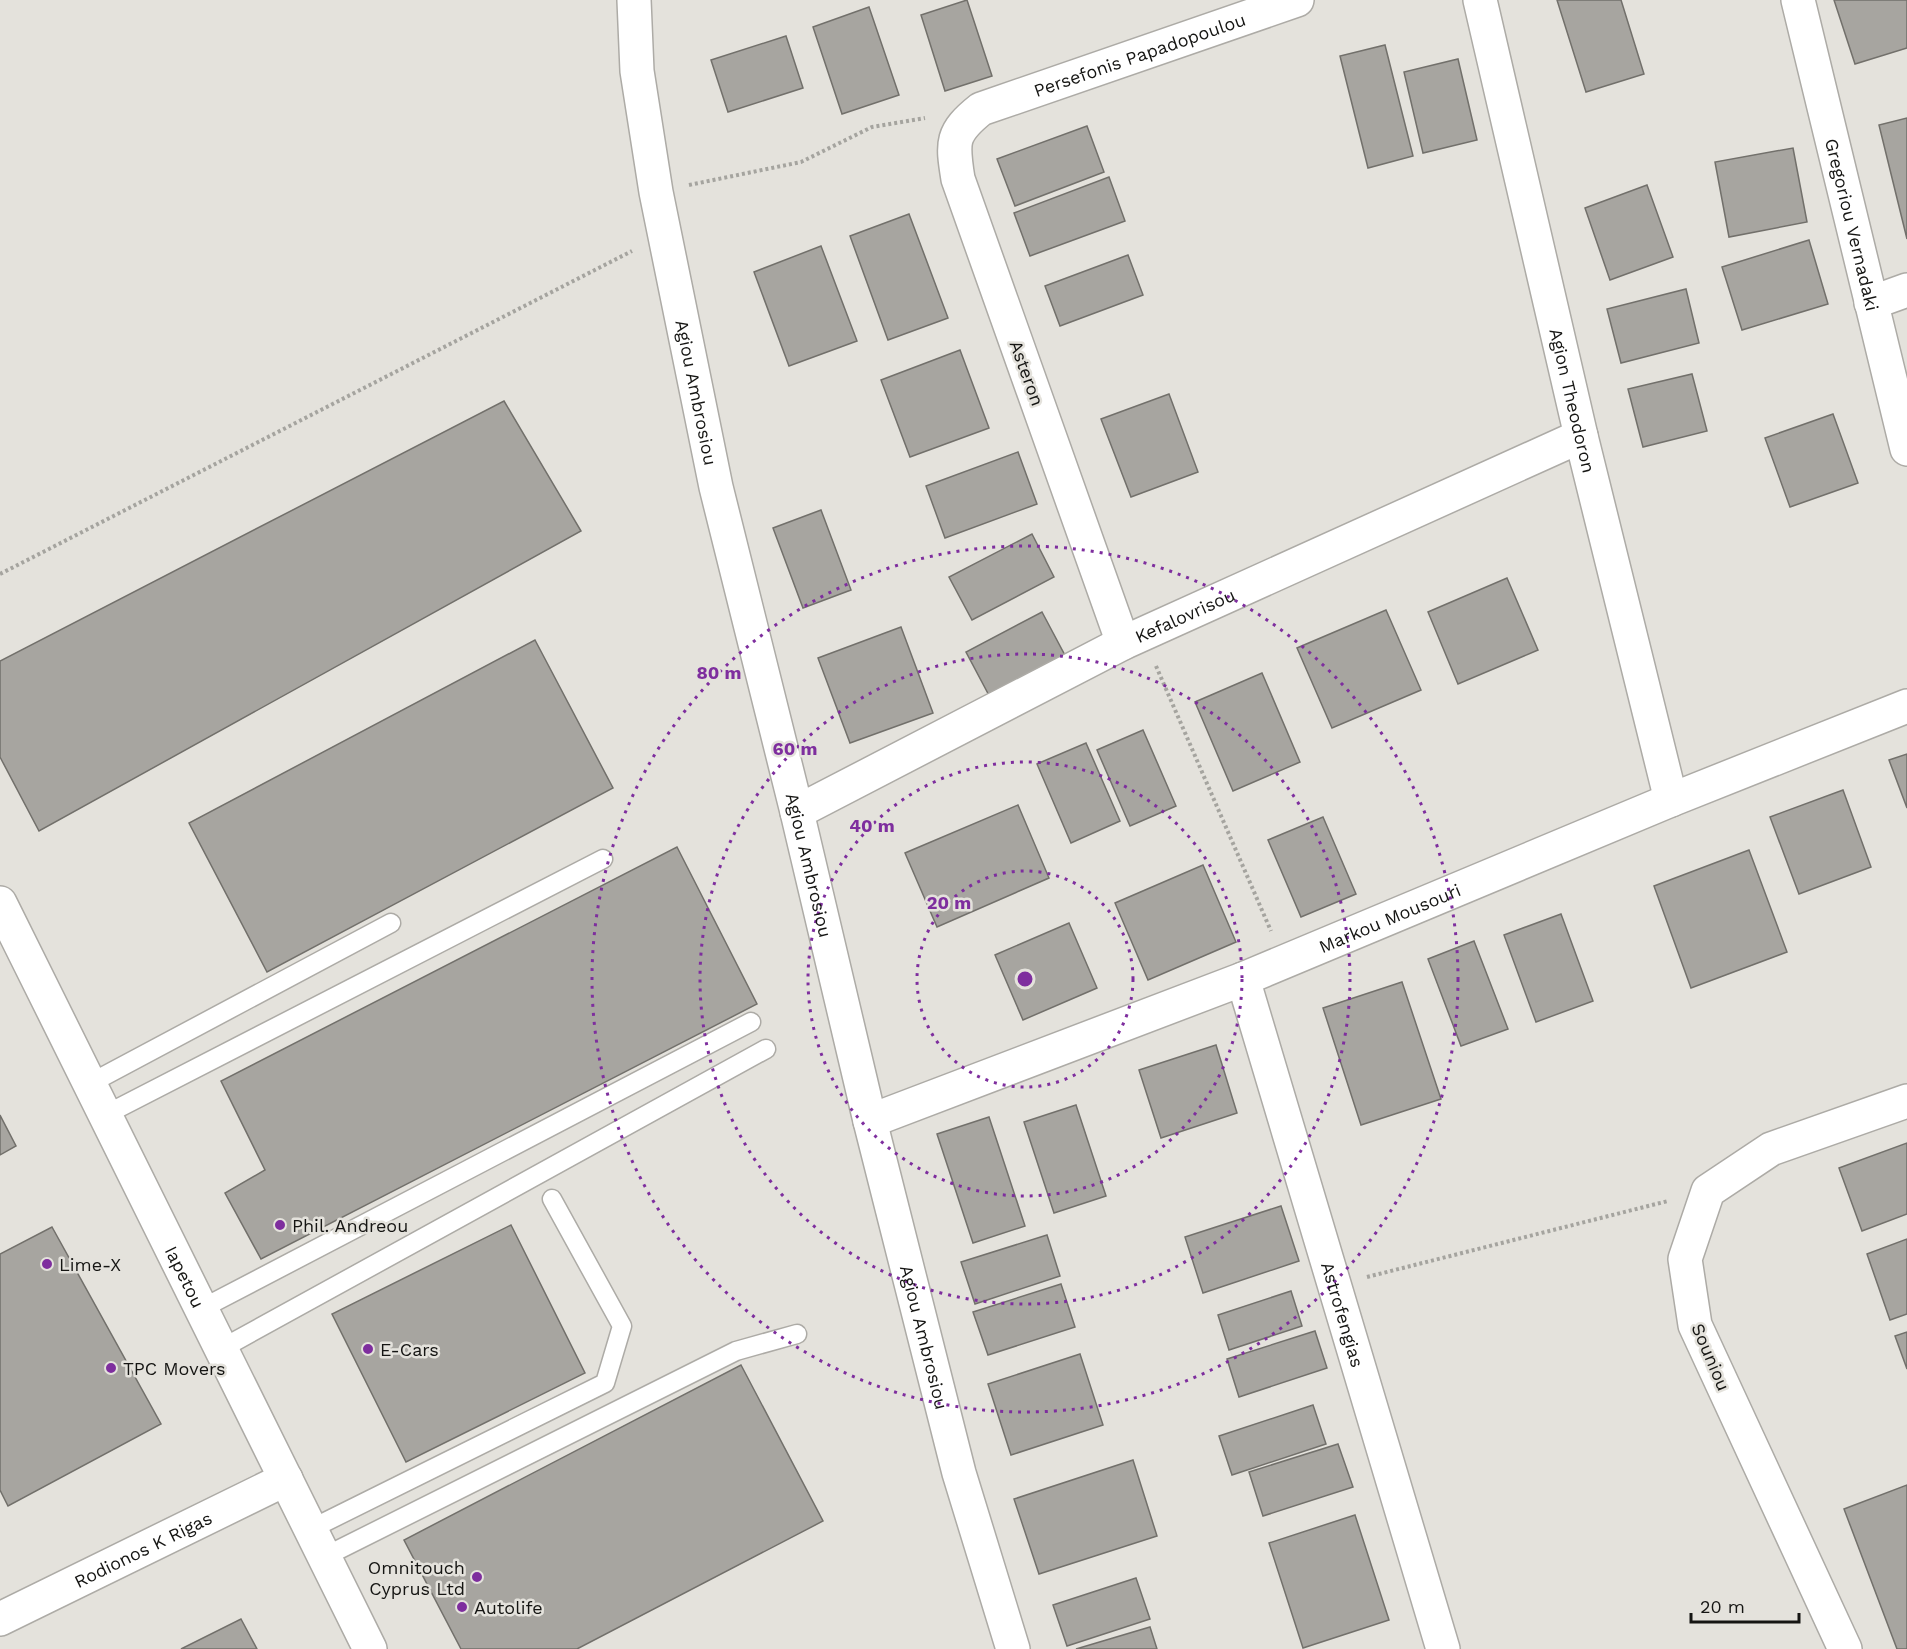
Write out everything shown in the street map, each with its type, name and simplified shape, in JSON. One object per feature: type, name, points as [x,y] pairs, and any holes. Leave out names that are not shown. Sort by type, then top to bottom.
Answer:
[{"type":"street","name":"Agiou Ambrosiou","points":[[634,0],[638,71],[656,192],[716,487],[798,812],[870,1121],[959,1473],[1013,1649]]},
{"type":"street","name":"Persefonis Papadopoulou","points":[[981,109],[1297,0]]},
{"type":"street","name":"Agion Theodoron","points":[[1480,0],[1581,436],[1671,800]]},
{"type":"street","name":"Gregoriou Vernadaki","points":[[1798,0],[1907,449]]},
{"type":"street","name":"Asteron","points":[[981,109],[960,126],[953,151],[958,179],[1133,639]]},
{"type":"street","points":[[1871,303],[1907,290]]},
{"type":"street","name":"Kefalovrisou","points":[[798,812],[1133,639],[1581,436]]},
{"type":"street","name":"Markou Mousouri","points":[[870,1121],[1243,979],[1671,800],[1907,706]]},
{"type":"street","name":"Iapetou","points":[[0,906],[370,1649]]},
{"type":"street","name":"Astrofengias","points":[[1243,979],[1443,1649]]},
{"type":"street","points":[[1708,1191],[1771,1149],[1907,1101]]},
{"type":"street","name":"Souniou","points":[[1708,1191],[1685,1259],[1695,1326],[1845,1649]]},
{"type":"street","name":"Rodionos K Rigas","points":[[0,1619],[286,1479]]},
{"type":"lane","points":[[105,1115],[603,859]]},
{"type":"lane","points":[[89,1084],[391,923]]},
{"type":"lane","points":[[201,1310],[751,1022]]},
{"type":"lane","points":[[221,1349],[766,1049]]},
{"type":"lane","points":[[318,1543],[605,1383],[622,1326],[552,1199]]},
{"type":"lane","points":[[318,1543],[736,1351],[797,1334]]},
{"type":"path","points":[[656,192],[801,162],[872,127],[927,118]]},
{"type":"path","points":[[0,574],[664,234]]},
{"type":"path","points":[[1133,639],[1284,962]]},
{"type":"path","points":[[1334,1285],[1708,1191]]},
{"type":"building","points":[[967,0],[992,76],[945,91],[921,15]]},
{"type":"building","points":[[1557,0],[1621,0],[1644,74],[1586,92]]},
{"type":"building","points":[[1834,0],[1907,0],[1907,48],[1855,64]]},
{"type":"building","points":[[869,7],[899,95],[842,114],[813,27]]},
{"type":"building","points":[[786,36],[803,88],[728,112],[711,60]]},
{"type":"building","points":[[1385,45],[1413,156],[1368,168],[1340,56]]},
{"type":"building","points":[[1458,59],[1477,140],[1423,153],[1404,72]]},
{"type":"building","points":[[1907,118],[1907,239],[1879,125]]},
{"type":"building","points":[[1087,126],[1104,172],[1015,206],[997,159]]},
{"type":"building","points":[[1793,148],[1807,222],[1729,237],[1715,162]]},
{"type":"building","points":[[1109,177],[1125,221],[1030,256],[1014,213]]},
{"type":"building","points":[[1647,185],[1673,257],[1610,280],[1585,208]]},
{"type":"building","points":[[909,214],[948,318],[888,340],[850,236]]},
{"type":"building","points":[[1809,240],[1828,304],[1742,330],[1722,267]]},
{"type":"building","points":[[821,246],[857,341],[789,366],[754,272]]},
{"type":"building","points":[[1128,255],[1143,295],[1060,326],[1045,286]]},
{"type":"building","points":[[1686,289],[1699,343],[1621,363],[1607,309]]},
{"type":"building","points":[[960,350],[989,428],[910,457],[881,380]]},
{"type":"building","points":[[1692,374],[1707,431],[1643,447],[1628,389]]},
{"type":"building","points":[[1169,394],[1198,472],[1131,497],[1101,419]]},
{"type":"building","points":[[504,401],[581,531],[39,831],[0,757],[0,661]]},
{"type":"building","points":[[1833,414],[1858,483],[1790,507],[1765,438]]},
{"type":"building","points":[[1018,452],[1037,504],[945,538],[926,486]]},
{"type":"building","points":[[821,510],[851,590],[803,608],[773,528]]},
{"type":"building","points":[[1032,534],[1054,577],[972,620],[949,577]]},
{"type":"building","points":[[1507,578],[1538,650],[1458,684],[1428,612]]},
{"type":"building","points":[[1386,610],[1421,690],[1332,728],[1297,648]]},
{"type":"building","points":[[1042,612],[1068,661],[992,701],[966,652]]},
{"type":"building","points":[[901,627],[933,713],[850,743],[818,658]]},
{"type":"building","points":[[535,640],[613,788],[267,972],[189,823]]},
{"type":"building","points":[[1262,673],[1300,762],[1233,791],[1195,702]]},
{"type":"building","points":[[1143,730],[1176,806],[1130,826],[1097,750]]},
{"type":"building","points":[[1086,743],[1120,821],[1071,843],[1037,764]]},
{"type":"building","points":[[1907,754],[1907,808],[1889,760]]},
{"type":"building","points":[[1843,790],[1871,867],[1799,894],[1770,817]]},
{"type":"building","points":[[1018,805],[1049,878],[937,927],[905,853]]},
{"type":"building","points":[[1323,817],[1356,894],[1301,917],[1268,840]]},
{"type":"building","points":[[677,847],[757,1004],[261,1259],[225,1193],[265,1170],[221,1081]]},
{"type":"building","points":[[1749,850],[1787,952],[1691,988],[1654,886]]},
{"type":"building","points":[[1203,865],[1236,942],[1148,980],[1115,903]]},
{"type":"building","points":[[1561,914],[1593,1001],[1536,1022],[1504,935]]},
{"type":"building","points":[[1069,923],[1097,988],[1023,1020],[995,955]]},
{"type":"building","points":[[1474,941],[1508,1029],[1461,1046],[1428,959]]},
{"type":"building","points":[[1402,982],[1441,1099],[1361,1125],[1323,1008]]},
{"type":"building","points":[[1216,1045],[1237,1113],[1161,1138],[1139,1070]]},
{"type":"building","points":[[1076,1105],[1106,1196],[1054,1213],[1024,1122]]},
{"type":"building","points":[[0,1115],[16,1146],[0,1155]]},
{"type":"building","points":[[989,1117],[1025,1226],[973,1243],[937,1134]]},
{"type":"building","points":[[1907,1143],[1907,1214],[1862,1231],[1839,1168]]},
{"type":"building","points":[[1281,1206],[1299,1261],[1203,1293],[1185,1237]]},
{"type":"building","points":[[511,1225],[585,1373],[406,1462],[332,1314]]},
{"type":"building","points":[[52,1227],[161,1424],[8,1506],[0,1490],[0,1254]]},
{"type":"building","points":[[1047,1235],[1060,1276],[975,1304],[961,1262]]},
{"type":"building","points":[[1907,1239],[1907,1314],[1890,1320],[1867,1254]]},
{"type":"building","points":[[1061,1284],[1075,1327],[988,1355],[973,1312]]},
{"type":"building","points":[[1291,1291],[1302,1326],[1229,1350],[1218,1315]]},
{"type":"building","points":[[1315,1331],[1327,1368],[1239,1397],[1227,1359]]},
{"type":"building","points":[[1907,1332],[1907,1369],[1895,1336]]},
{"type":"building","points":[[1080,1354],[1103,1425],[1011,1455],[988,1384]]},
{"type":"building","points":[[741,1365],[823,1521],[577,1649],[461,1649],[404,1540]]},
{"type":"building","points":[[1313,1405],[1326,1444],[1232,1475],[1219,1436]]},
{"type":"building","points":[[1338,1444],[1353,1487],[1263,1516],[1249,1472]]},
{"type":"building","points":[[1133,1460],[1157,1536],[1039,1574],[1014,1499]]},
{"type":"building","points":[[1907,1485],[1907,1649],[1897,1649],[1844,1509]]},
{"type":"building","points":[[1355,1515],[1389,1620],[1303,1648],[1269,1543]]},
{"type":"building","points":[[1136,1578],[1150,1619],[1067,1646],[1053,1605]]},
{"type":"building","points":[[241,1619],[257,1649],[181,1649]]},
{"type":"building","points":[[1150,1627],[1157,1649],[1076,1649]]},
{"type":"place","name":"Phil. Andreou","points":[[280,1225]]},
{"type":"place","name":"Lime-X","points":[[47,1264]]},
{"type":"place","name":"E-Cars","points":[[368,1349]]},
{"type":"place","name":"TPC Movers","points":[[111,1368]]},
{"type":"place","name":"Omnitouch Cyprus Ltd","points":[[477,1577]]},
{"type":"place","name":"Autolife","points":[[462,1607]]}]
